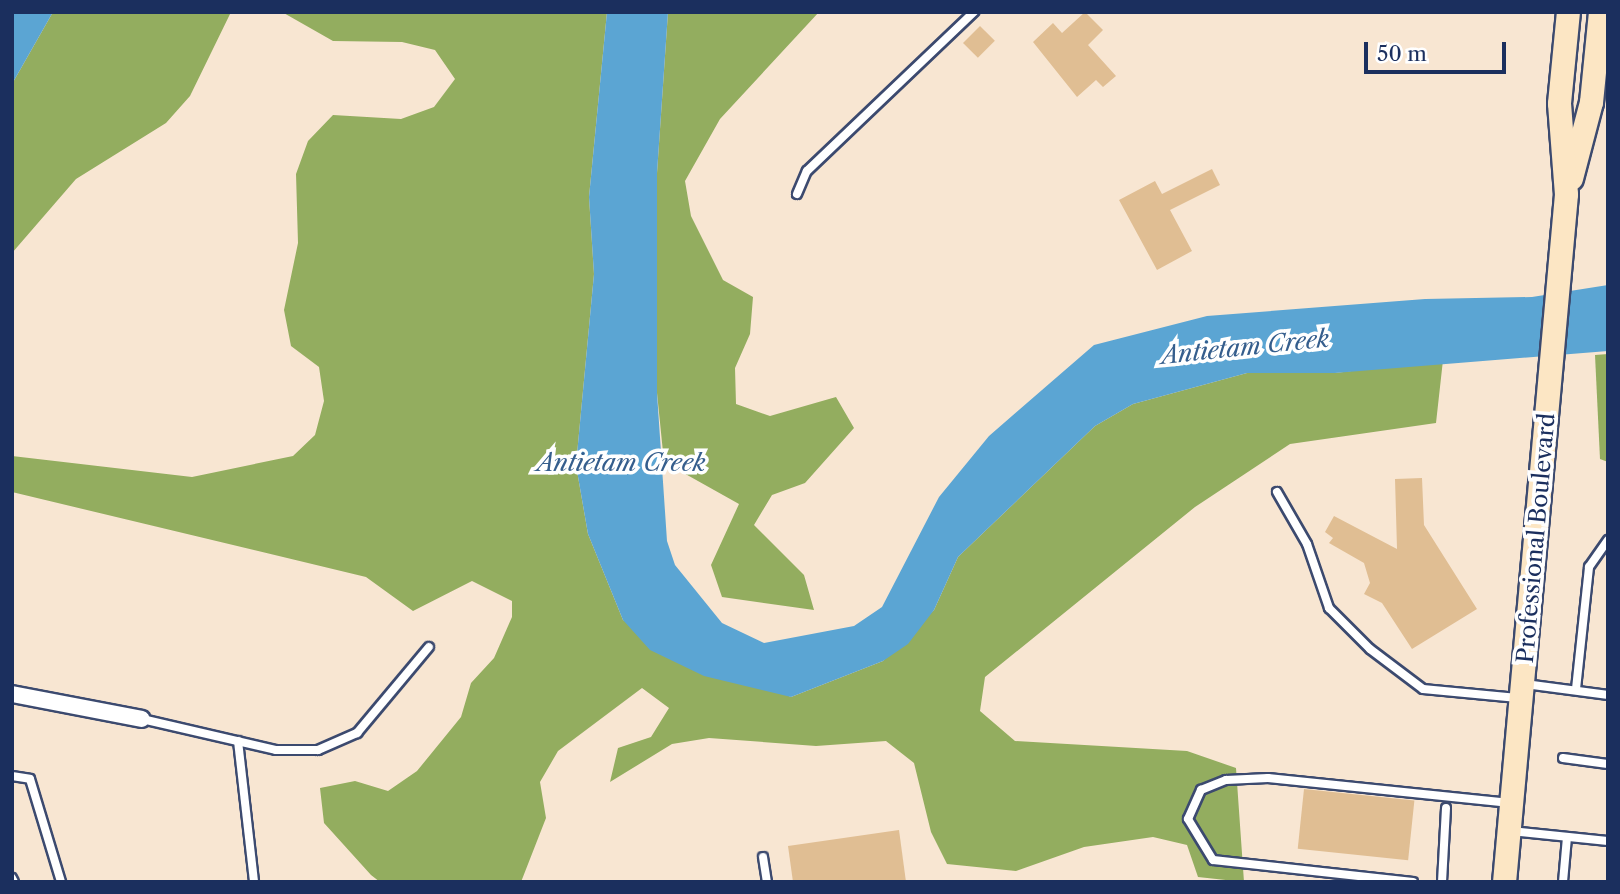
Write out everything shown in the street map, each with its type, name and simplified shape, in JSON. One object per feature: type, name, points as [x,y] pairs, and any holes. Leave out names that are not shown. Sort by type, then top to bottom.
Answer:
[{"type":"street","name":"Professional Boulevard","points":[[1504,882],[1545,457],[1566,194],[1559,103],[1568,12]]},
{"type":"street","name":"Professional Boulevard","points":[[1566,194],[1591,102],[1600,12]]},
{"type":"street","points":[[12,694],[142,719]]},
{"type":"lane","points":[[797,194],[807,171],[974,12]]},
{"type":"lane","points":[[1277,492],[1307,544],[1329,608],[1370,649],[1423,689],[1576,689],[1608,695]]},
{"type":"lane","points":[[1576,689],[1589,567],[1608,540]]},
{"type":"lane","points":[[142,719],[299,752],[339,742],[373,718],[429,647]]},
{"type":"lane","points":[[238,741],[254,882]]},
{"type":"lane","points":[[1563,758],[1608,764]]},
{"type":"lane","points":[[12,776],[30,779],[61,882]]},
{"type":"lane","points":[[1413,882],[1213,860],[1188,819],[1201,790],[1226,780],[1268,778],[1511,803]]},
{"type":"lane","points":[[1442,882],[1447,808]]},
{"type":"lane","points":[[1508,831],[1608,841]]},
{"type":"lane","points":[[1563,882],[1567,837]]},
{"type":"lane","points":[[763,857],[767,882]]},
{"type":"green space","points":[[53,12],[231,12],[190,96],[166,123],[76,179],[12,253],[12,84]]},
{"type":"green space","points":[[282,12],[607,12],[589,197],[594,274],[576,465],[588,534],[623,620],[791,697],[883,661],[934,610],[958,557],[1095,426],[1133,404],[1247,373],[1335,373],[1443,360],[1436,423],[1290,444],[1195,507],[985,677],[980,711],[1015,741],[1187,751],[1236,768],[1244,882],[1198,877],[1187,845],[1153,837],[1084,847],[1016,871],[947,864],[931,832],[914,763],[886,741],[816,746],[709,738],[672,744],[610,782],[618,748],[651,737],[669,708],[642,688],[558,751],[540,782],[546,818],[521,882],[380,882],[371,875],[324,823],[320,788],[355,781],[388,791],[417,771],[461,717],[471,683],[494,658],[512,617],[512,601],[472,581],[413,611],[366,577],[12,492],[12,456],[192,477],[293,456],[315,435],[324,401],[319,367],[291,346],[284,310],[298,243],[296,174],[308,141],[333,115],[401,119],[434,107],[455,79],[435,50],[402,42],[333,41]]},
{"type":"green space","points":[[668,12],[819,12],[720,119],[685,181],[691,216],[723,280],[753,297],[750,334],[735,368],[736,404],[770,416],[836,397],[854,428],[805,483],[772,495],[754,525],[804,575],[814,610],[722,597],[711,565],[739,504],[664,462],[657,393],[657,173]]},
{"type":"green space","points":[[1608,354],[1608,462],[1600,459],[1595,355]]},
{"type":"water","points":[[12,12],[53,12],[12,84]]},
{"type":"water","name":"Antietam Creek","points":[[607,12],[668,12],[657,173],[657,393],[667,541],[675,565],[722,623],[764,643],[854,626],[882,607],[939,497],[989,436],[1094,345],[1207,316],[1425,299],[1532,297],[1608,285],[1608,351],[1335,373],[1247,373],[1133,404],[1095,426],[958,557],[934,610],[908,644],[883,661],[791,697],[704,676],[650,650],[623,620],[588,534],[576,465],[594,274],[589,197]]},
{"type":"building","points":[[1085,12],[1103,30],[1088,45],[1116,76],[1103,87],[1096,80],[1077,97],[1033,42],[1053,23],[1062,33]]},
{"type":"building","points":[[980,26],[995,41],[978,58],[963,43]]},
{"type":"building","points":[[1212,169],[1220,185],[1170,210],[1192,251],[1157,270],[1119,200],[1155,181],[1162,194]]},
{"type":"building","points":[[1422,478],[1424,525],[1477,609],[1412,649],[1382,603],[1364,594],[1370,583],[1364,563],[1329,543],[1333,538],[1325,532],[1334,516],[1397,549],[1395,479]]},
{"type":"building","points":[[1304,789],[1414,801],[1408,860],[1298,849]]},
{"type":"building","points":[[899,830],[906,882],[793,882],[788,846]]}]
